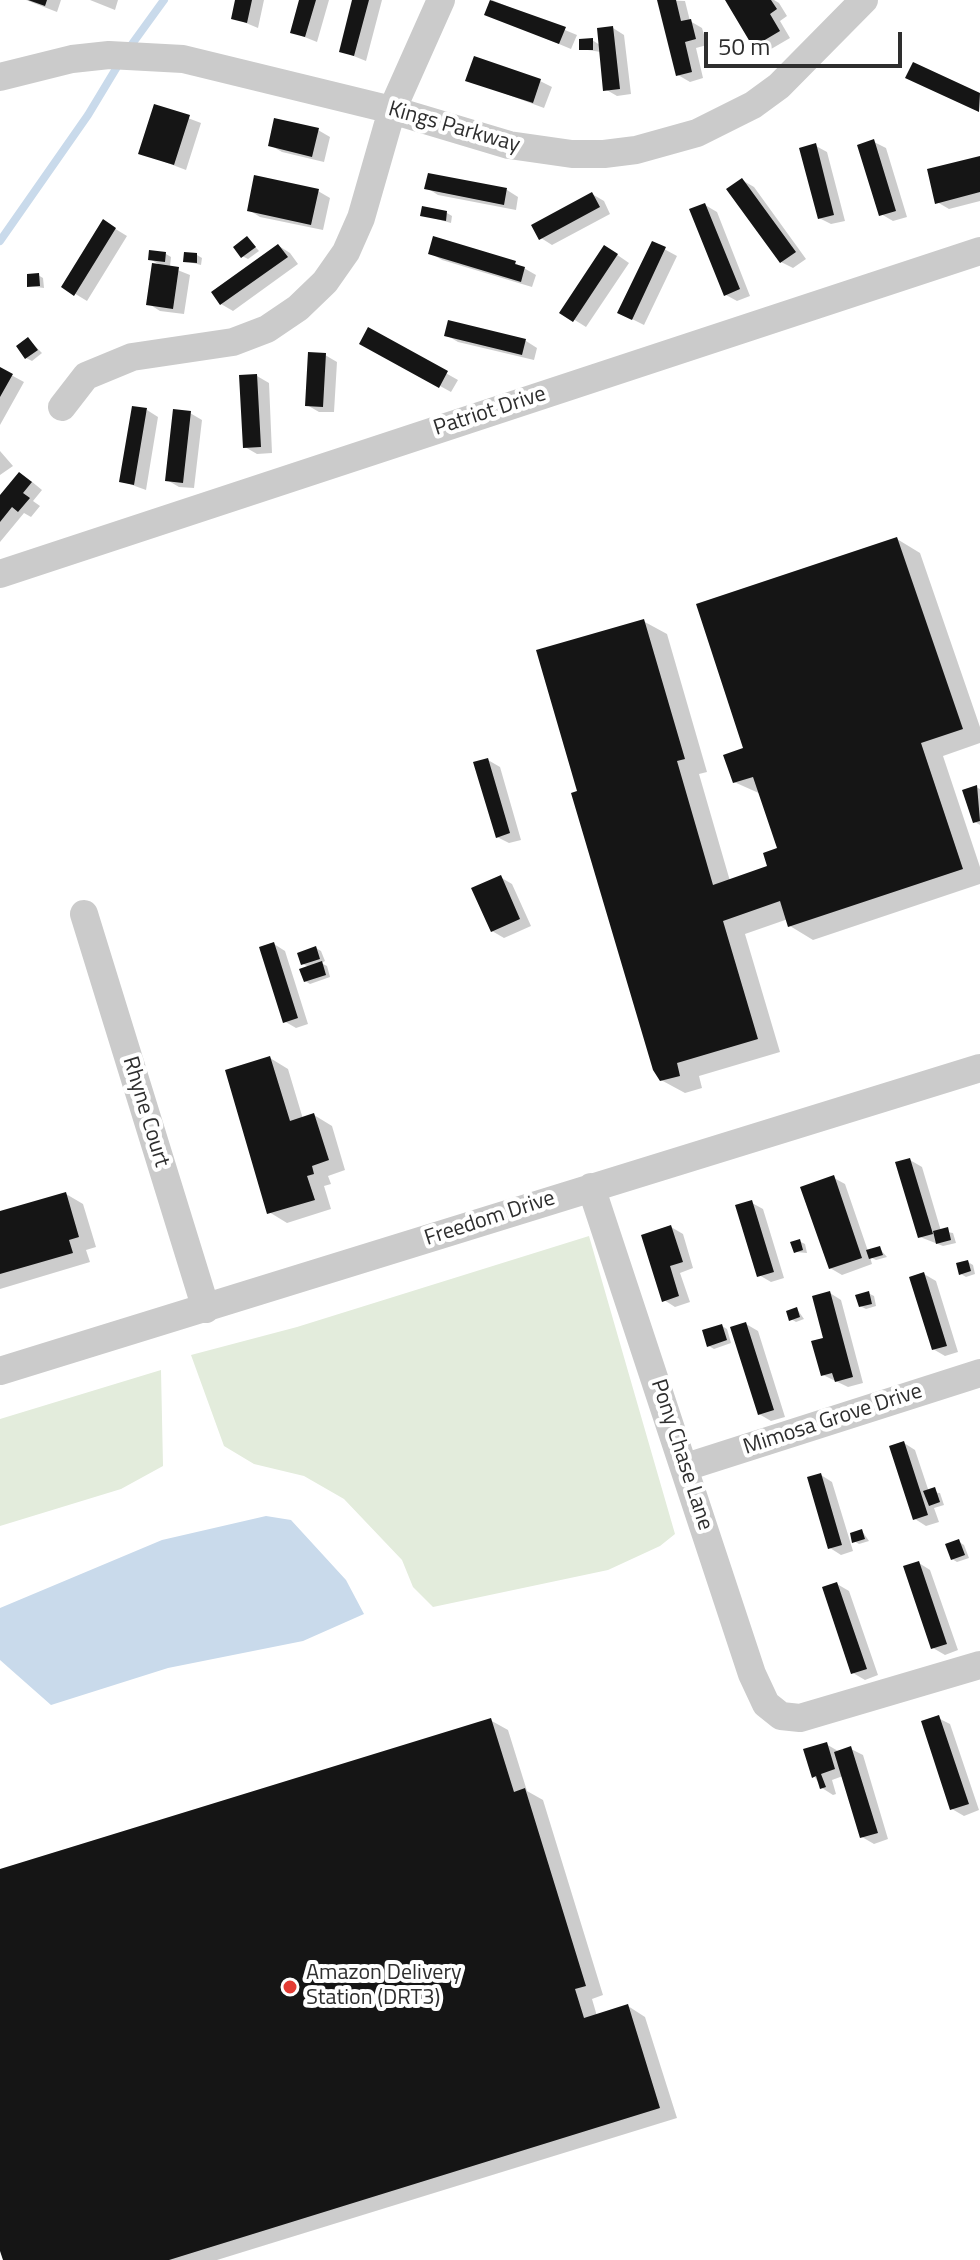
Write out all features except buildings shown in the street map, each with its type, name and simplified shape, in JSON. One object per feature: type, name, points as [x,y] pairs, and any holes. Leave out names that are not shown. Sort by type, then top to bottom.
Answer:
[{"type":"street","points":[[62,407],[86,376],[132,357],[233,342],[267,329],[298,308],[325,282],[346,252],[361,218],[392,110],[441,0]]},
{"type":"street","name":"Kings Parkway","points":[[0,77],[72,59],[146,55],[183,59],[392,110],[541,151],[604,154],[666,143],[725,121],[779,86],[864,0]]},
{"type":"street","name":"Patriot Drive","points":[[0,574],[980,251]]},
{"type":"street","name":"Rhyne Court","points":[[84,914],[206,1309]]},
{"type":"street","name":"Freedom Drive","points":[[0,1371],[980,1068]]},
{"type":"street","name":"Pony Chase Lane","points":[[591,1187],[752,1674],[766,1704],[781,1716],[800,1718],[980,1665]]},
{"type":"street","name":"Mimosa Grove Drive","points":[[686,1467],[980,1373]]},
{"type":"green space","points":[[589,1236],[675,1534],[660,1546],[608,1570],[433,1607],[413,1587],[402,1560],[344,1499],[304,1476],[254,1464],[224,1446],[191,1355],[297,1327]]},
{"type":"green space","points":[[161,1370],[163,1466],[121,1489],[0,1526],[0,1419]]},
{"type":"water","points":[[266,1516],[291,1520],[346,1580],[364,1614],[303,1641],[168,1668],[51,1705],[0,1660],[0,1608],[162,1540]]},
{"type":"waterway","points":[[127,51],[164,0]]},
{"type":"waterway","points":[[0,241],[88,115],[120,62]]},
{"type":"place","name":"Amazon Delivery Station (DRT3)","points":[[290,1987]]}]
